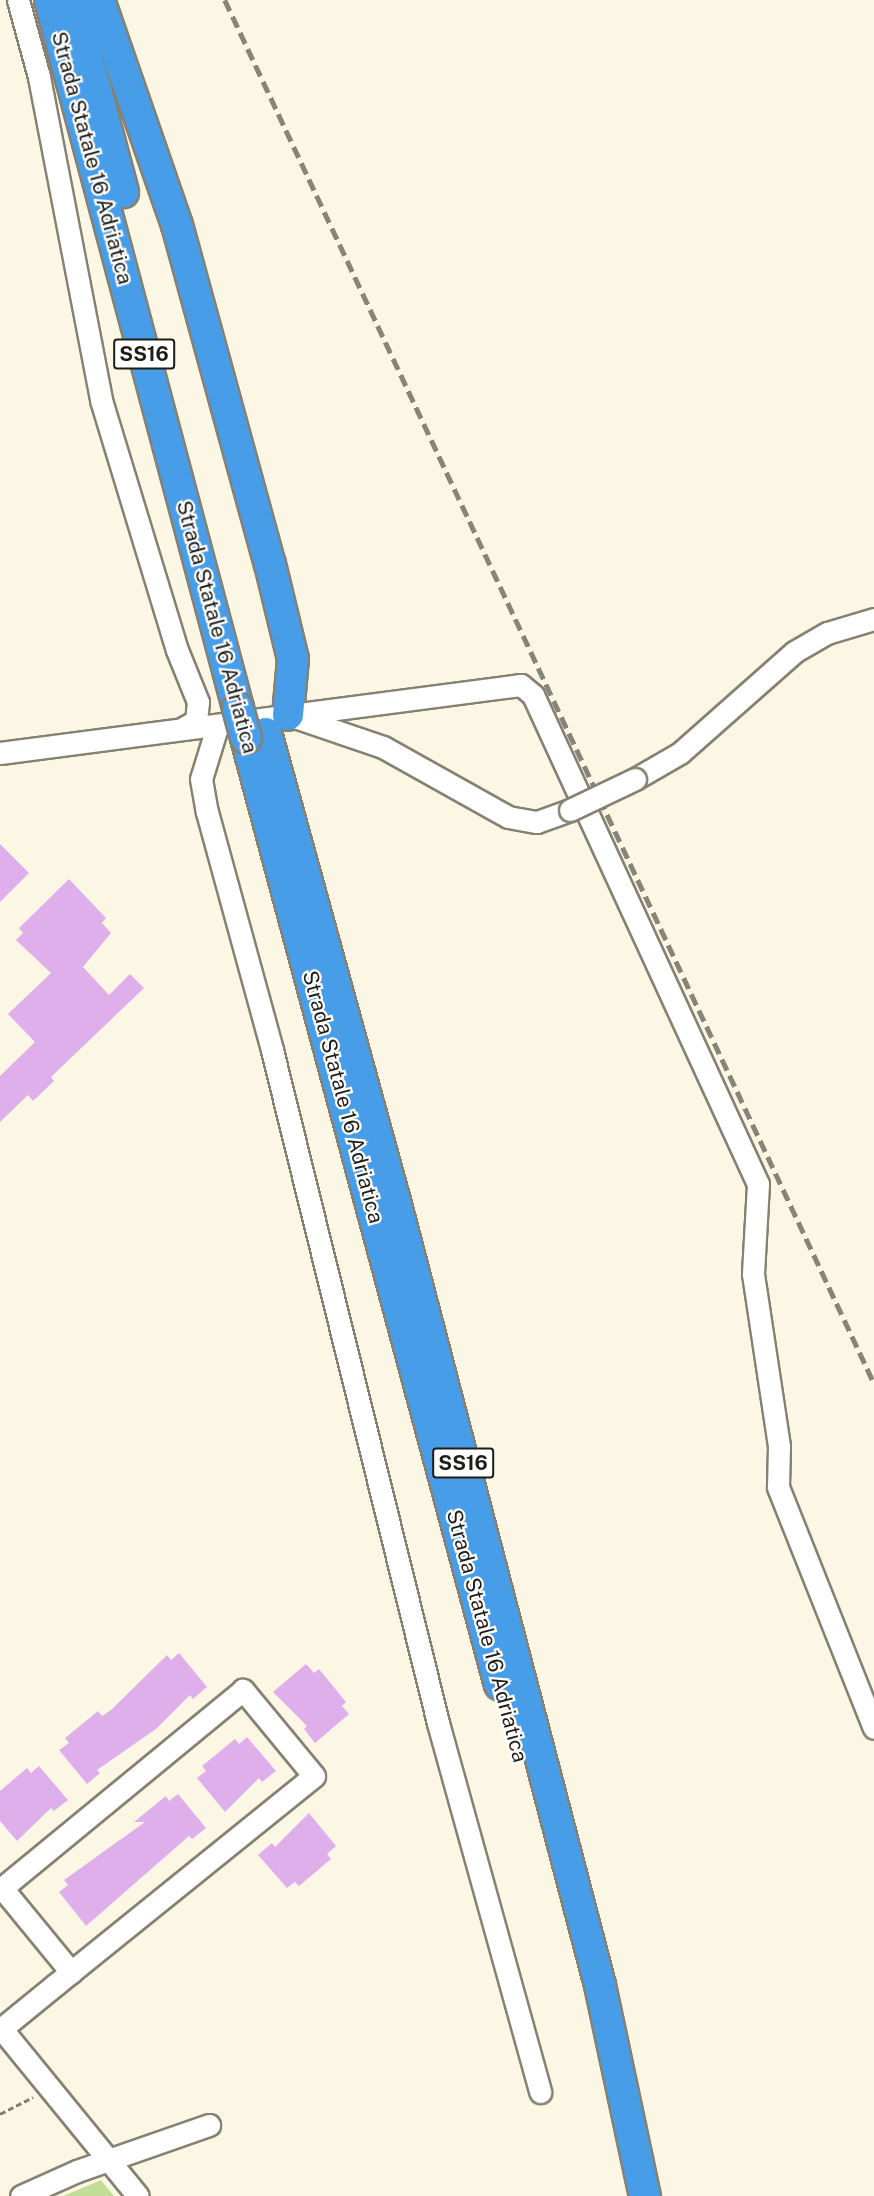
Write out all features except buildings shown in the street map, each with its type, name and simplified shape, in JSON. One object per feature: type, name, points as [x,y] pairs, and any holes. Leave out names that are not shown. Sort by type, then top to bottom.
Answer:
[{"type":"highway","name":"Strada Statale 16 Adriatica","points":[[50,0],[252,721],[395,1201],[600,1985],[645,2196]]},
{"type":"highway","name":"Strada Statale 16 Adriatica","points":[[72,0],[252,721],[580,1987],[624,2196]]},
{"type":"highway","points":[[99,0],[177,225],[270,564],[293,659],[252,721]]},
{"type":"street","points":[[18,0],[39,77],[101,400],[177,650],[198,702],[196,721],[186,727]]},
{"type":"street","points":[[252,721],[383,747],[508,817],[537,822],[570,810],[635,779],[694,741],[794,652],[827,633],[874,619]]},
{"type":"street","points":[[0,753],[521,685],[533,695],[758,1184],[753,1274],[779,1446],[778,1487],[874,1728]]},
{"type":"street","points":[[252,721],[201,779],[207,812],[269,1039],[438,1724],[540,2092]]},
{"type":"street","points":[[71,1972],[2,1888],[243,1690],[314,1776],[71,1972],[1,2028],[138,2196]]},
{"type":"street","points":[[21,2196],[108,2160],[209,2125]]},
{"type":"path","points":[[0,2114],[50,2089]]},
{"type":"green space","points":[[101,2180],[114,2196],[63,2196]]},
{"type":"railway","points":[[225,0],[874,1383]]}]
